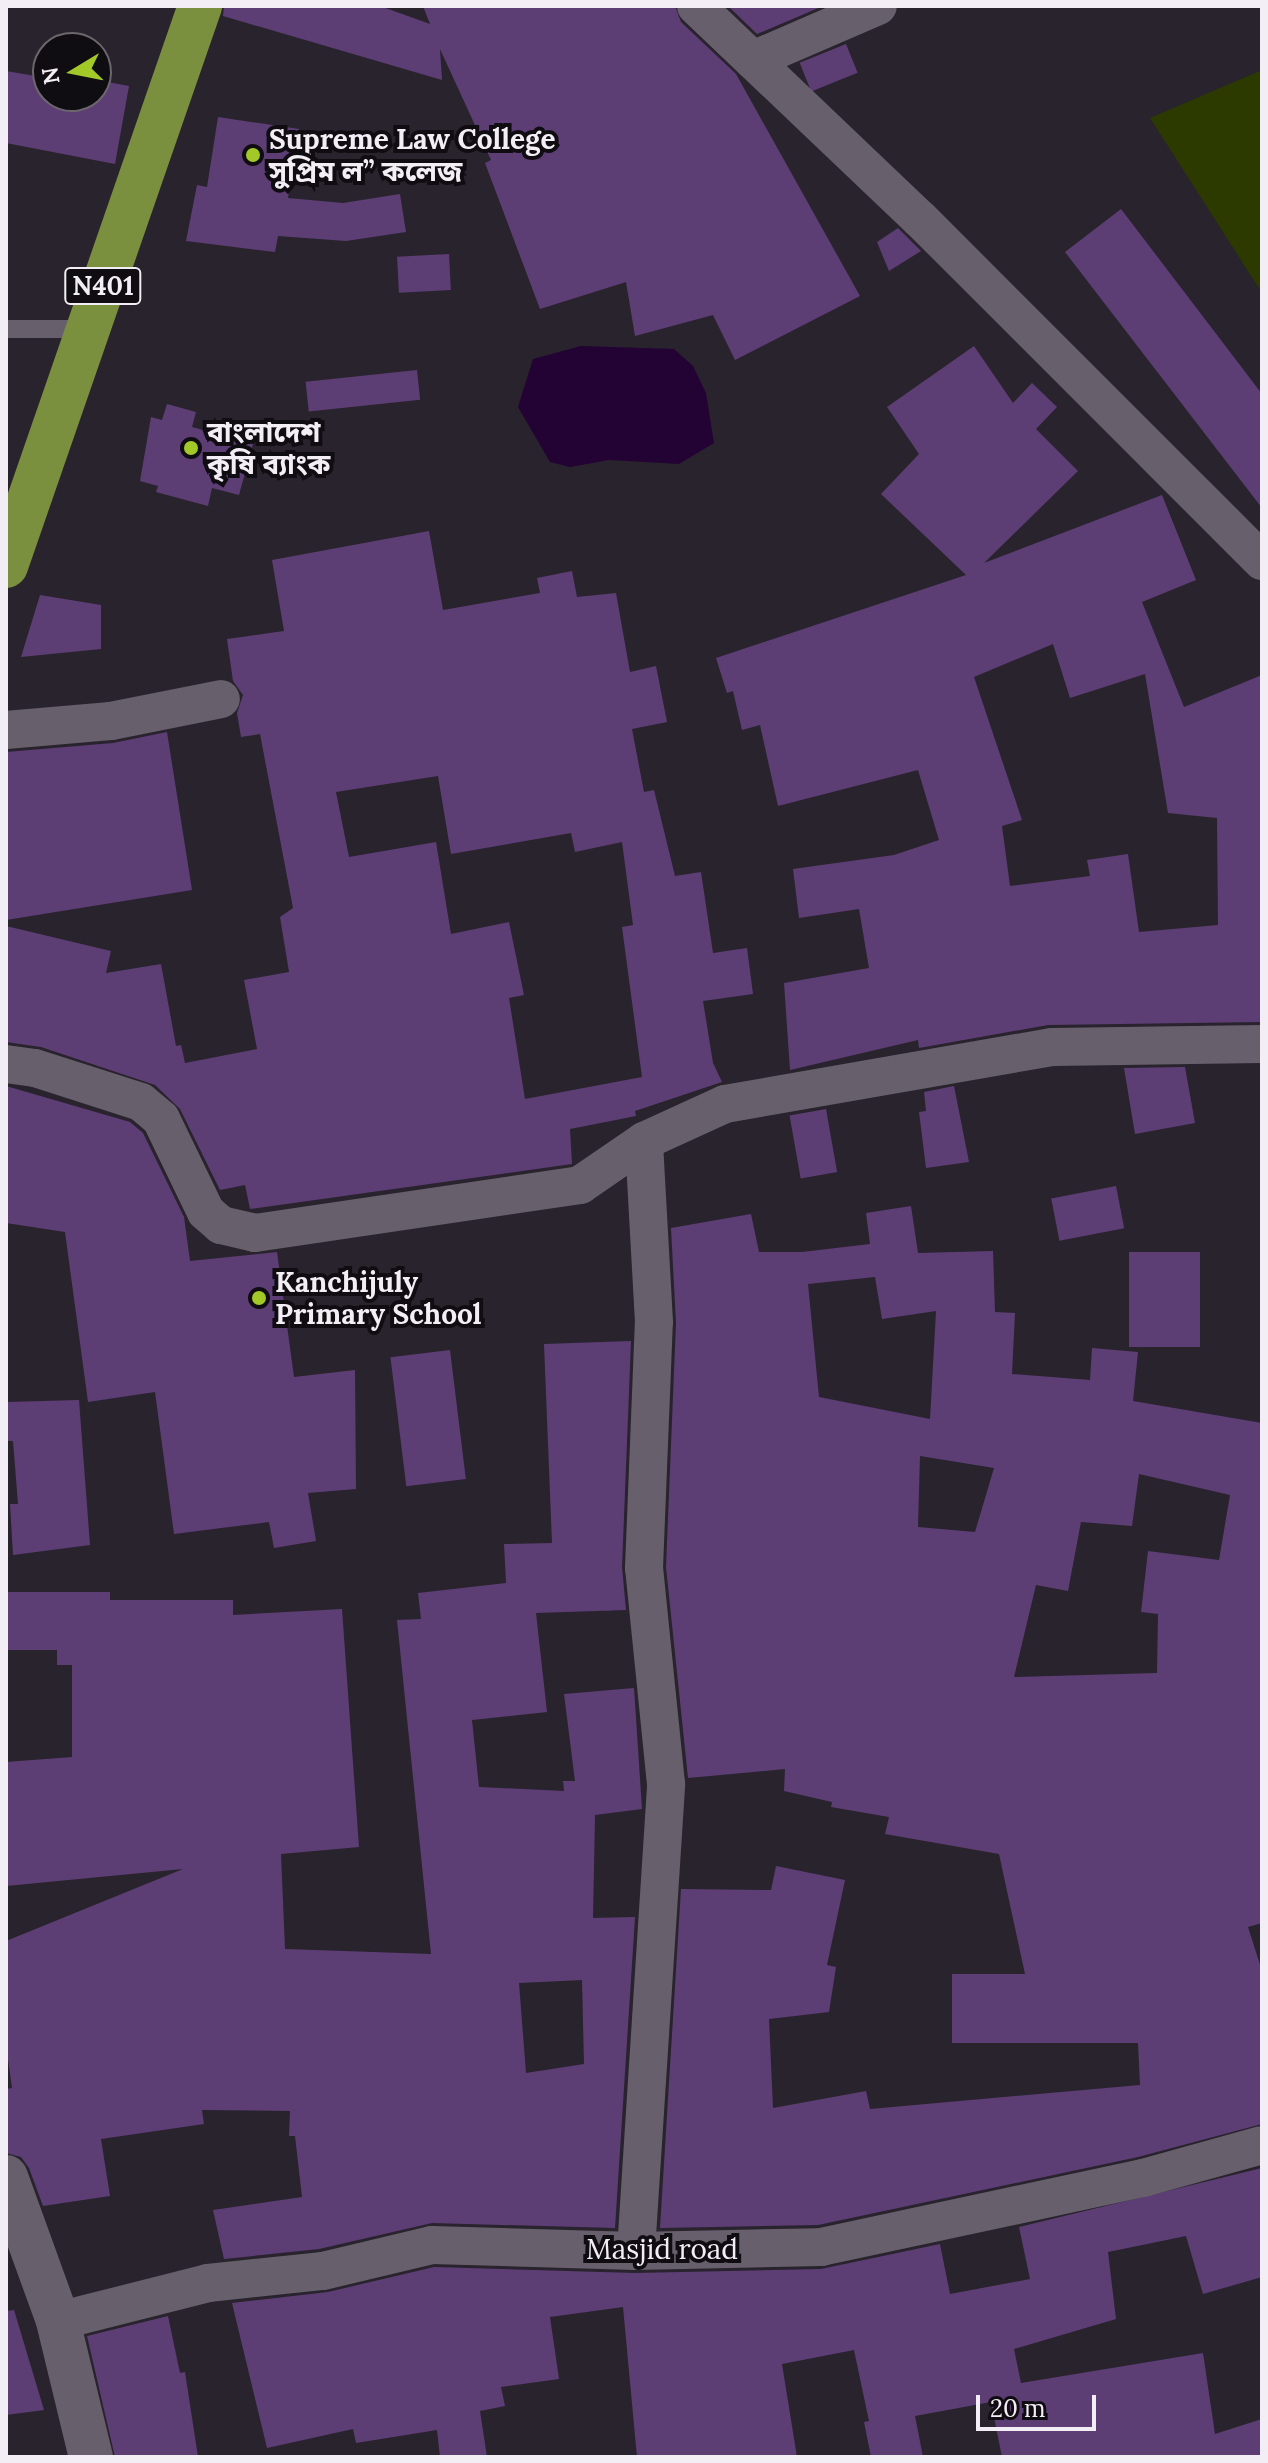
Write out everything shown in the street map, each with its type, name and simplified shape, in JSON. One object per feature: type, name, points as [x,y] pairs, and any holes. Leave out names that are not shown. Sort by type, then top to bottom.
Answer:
[{"type":"highway","name":"N401","points":[[6,566],[200,6]]},
{"type":"street","points":[[696,6],[1262,561]]},
{"type":"street","points":[[753,60],[878,6]]},
{"type":"street","points":[[6,730],[111,721],[221,699]]},
{"type":"street","points":[[6,1064],[35,1068],[141,1102],[161,1119],[206,1212],[221,1225],[255,1233],[580,1185],[644,1141],[725,1104],[1052,1047],[1262,1044]]},
{"type":"street","points":[[636,2251],[666,1784],[644,1568],[654,1322],[644,1141]]},
{"type":"street","name":"Masjid road","points":[[58,2321],[208,2283],[323,2271],[432,2245],[636,2251],[821,2247],[1143,2178],[1262,2145]]},
{"type":"street","points":[[6,2177],[58,2321],[91,2457]]},
{"type":"lane","points":[[6,329],[88,329]]},
{"type":"green space","points":[[1262,70],[1262,293],[1150,118]]},
{"type":"shaded area","points":[[581,346],[674,349],[693,366],[706,393],[714,443],[679,464],[609,460],[570,467],[550,462],[518,407],[533,359]]},
{"type":"building","points":[[224,6],[380,6],[430,24],[423,6],[675,6],[681,22],[736,74],[860,296],[735,360],[713,315],[635,336],[626,282],[540,309],[485,163],[491,160],[440,49],[442,80],[223,16]]},
{"type":"building","points":[[728,6],[823,6],[757,34]]},
{"type":"building","points":[[846,44],[858,73],[811,91],[800,63]]},
{"type":"building","points":[[6,71],[32,75],[32,112],[112,112],[112,83],[129,86],[115,164],[6,143]]},
{"type":"building","points":[[218,117],[299,129],[288,198],[343,203],[400,194],[406,232],[346,241],[278,236],[275,252],[186,241],[197,185],[207,187]]},
{"type":"building","points":[[1121,209],[1262,394],[1262,508],[1065,252]]},
{"type":"building","points":[[898,228],[921,251],[889,271],[877,242]]},
{"type":"building","points":[[449,254],[451,290],[399,293],[397,257]]},
{"type":"building","points":[[974,346],[1013,403],[1032,383],[1057,407],[1036,429],[1078,471],[984,563],[1162,495],[1196,580],[1142,602],[1184,707],[1262,675],[1262,1022],[1048,1025],[919,1048],[918,1040],[790,1070],[784,983],[869,968],[859,909],[799,918],[793,869],[894,855],[939,840],[918,770],[778,806],[760,725],[742,730],[733,691],[727,693],[716,658],[966,575],[881,494],[919,454],[887,407]],"holes":[[[1053,644],[1070,698],[1145,674],[1168,813],[1217,818],[1218,925],[1139,932],[1128,854],[1087,860],[1090,876],[1010,886],[1002,826],[1022,820],[974,677]]]},
{"type":"building","points":[[417,370],[420,400],[309,412],[306,382]]},
{"type":"building","name":"বাংলাদেশ কৃষি ব্যাংক","points":[[167,404],[196,412],[192,427],[253,444],[239,495],[212,488],[208,506],[156,492],[158,486],[140,481],[151,417],[162,420]]},
{"type":"building","points":[[429,531],[443,610],[540,593],[537,578],[572,571],[577,597],[616,593],[630,672],[656,666],[667,722],[632,729],[644,792],[654,790],[675,876],[701,872],[713,953],[747,948],[753,994],[703,1001],[713,1063],[722,1082],[635,1111],[636,1116],[570,1129],[572,1164],[250,1209],[245,1185],[220,1190],[180,1109],[155,1085],[41,1047],[6,1042],[6,926],[111,951],[106,973],[161,964],[176,1046],[181,1045],[185,1063],[257,1049],[244,980],[289,972],[280,917],[293,908],[260,734],[241,737],[237,713],[243,695],[233,681],[227,639],[284,631],[272,560]],"holes":[[[438,776],[451,854],[571,833],[575,852],[622,842],[633,925],[622,927],[642,1077],[525,1099],[509,998],[524,995],[509,922],[451,934],[436,842],[349,857],[336,792]]]},
{"type":"building","points":[[40,595],[101,605],[101,649],[21,657]]},
{"type":"building","points":[[167,732],[192,890],[6,920],[6,752],[113,743]]},
{"type":"building","points":[[1185,1067],[1195,1123],[1135,1134],[1124,1068]]},
{"type":"building","points":[[6,1086],[130,1122],[143,1133],[184,1217],[190,1261],[277,1252],[294,1377],[355,1370],[356,1489],[308,1493],[316,1541],[274,1548],[269,1522],[174,1534],[155,1392],[88,1402],[65,1232],[6,1223]]},
{"type":"building","points":[[954,1086],[969,1162],[926,1168],[919,1112],[926,1111],[924,1092]]},
{"type":"building","points":[[826,1109],[837,1172],[801,1178],[790,1115]]},
{"type":"building","points":[[1116,1186],[1124,1228],[1059,1241],[1051,1199]]},
{"type":"building","points":[[911,1206],[918,1253],[993,1251],[995,1312],[1015,1313],[1012,1374],[1090,1380],[1092,1348],[1138,1352],[1133,1401],[1262,1423],[1262,1923],[1248,1927],[1262,1971],[1262,2124],[1138,2157],[818,2225],[660,2228],[681,1889],[771,1890],[776,1866],[845,1880],[827,1965],[836,1967],[829,2012],[769,2019],[773,2108],[866,2091],[870,2109],[1140,2085],[1138,2043],[952,2043],[952,1974],[1025,1974],[999,1854],[885,1834],[889,1817],[831,1807],[832,1802],[784,1791],[785,1769],[688,1778],[666,1567],[676,1323],[671,1228],[751,1214],[759,1252],[802,1252],[870,1244],[866,1213]],"holes":[[[875,1277],[882,1319],[936,1311],[930,1419],[819,1397],[808,1284]],[[920,1456],[994,1468],[975,1532],[918,1527]],[[1139,1474],[1230,1495],[1219,1560],[1148,1551],[1141,1612],[1158,1614],[1157,1673],[1014,1677],[1036,1585],[1068,1591],[1081,1522],[1132,1526]]]},
{"type":"building","points":[[1129,1252],[1200,1252],[1200,1347],[1129,1347]]},
{"type":"building","points":[[631,1341],[622,1567],[626,1610],[536,1613],[547,1712],[472,1720],[479,1787],[564,1791],[563,1781],[575,1781],[564,1694],[634,1688],[642,1809],[595,1815],[593,1918],[635,1917],[615,2228],[432,2223],[319,2249],[224,2259],[213,2210],[302,2197],[295,2136],[289,2136],[290,2111],[202,2110],[204,2124],[101,2139],[110,2196],[43,2206],[29,2168],[21,2157],[6,2153],[6,2089],[12,2088],[6,2045],[6,1941],[183,1869],[6,1886],[6,1762],[72,1757],[72,1665],[57,1665],[57,1650],[6,1650],[8,1592],[110,1592],[110,1600],[233,1600],[233,1615],[342,1609],[359,1847],[281,1854],[285,1949],[431,1954],[397,1620],[421,1619],[418,1593],[506,1583],[504,1544],[552,1543],[544,1344]],"holes":[[[582,1980],[584,2064],[526,2073],[519,1983]]]},
{"type":"building","points":[[450,1350],[466,1479],[406,1486],[390,1357]]},
{"type":"building","points":[[79,1400],[90,1545],[13,1555],[10,1504],[18,1504],[13,1441],[6,1441],[6,1402]]},
{"type":"building","points":[[1262,2168],[1262,2277],[1203,2294],[1186,2236],[1108,2252],[1116,2319],[1014,2349],[1021,2383],[1203,2353],[1215,2434],[1262,2419],[1262,2457],[1002,2457],[991,2402],[915,2416],[923,2457],[871,2457],[864,2422],[869,2421],[854,2350],[782,2364],[797,2457],[637,2457],[623,2307],[550,2317],[559,2379],[501,2387],[505,2406],[480,2411],[487,2457],[440,2457],[437,2430],[356,2443],[353,2429],[267,2448],[232,2303],[328,2292],[434,2267],[635,2273],[821,2269],[940,2244],[950,2294],[1030,2279],[1019,2227]]},
{"type":"building","points":[[14,2310],[44,2410],[6,2415],[6,2311]]},
{"type":"building","points":[[168,2316],[180,2373],[185,2372],[198,2457],[115,2457],[87,2336]]},
{"type":"place","name":"Supreme Law College সুপ্রিম ল” কলেজ","points":[[253,155]]},
{"type":"place","name":"বাংলাদেশ কৃষি ব্যাংক","points":[[191,448]]},
{"type":"place","name":"Kanchijuly Primary School","points":[[259,1298]]}]
